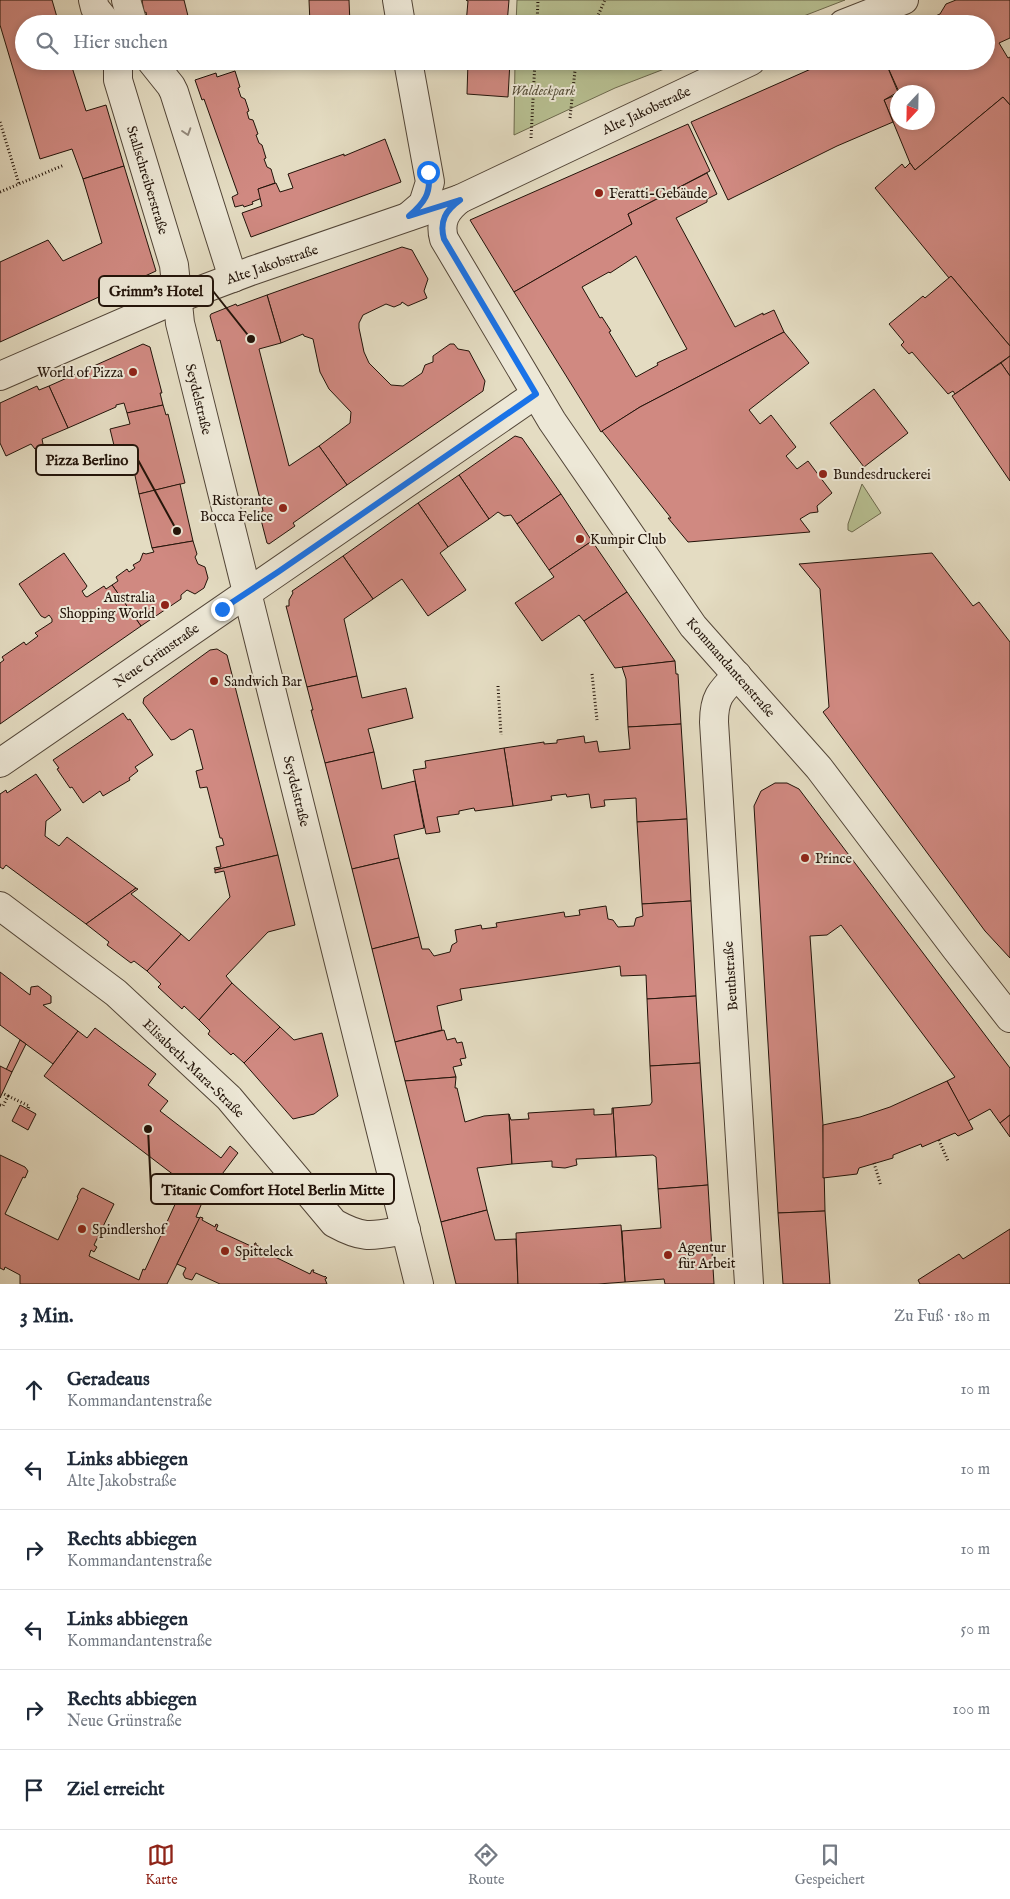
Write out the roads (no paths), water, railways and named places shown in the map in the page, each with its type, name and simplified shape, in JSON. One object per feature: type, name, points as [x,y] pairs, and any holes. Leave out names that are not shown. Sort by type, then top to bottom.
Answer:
[{"type":"street","points":[[93,0],[95,8],[101,15]]},
{"type":"street","points":[[126,0],[130,15]]},
{"type":"street","points":[[397,0],[400,15]]},
{"type":"street","points":[[866,15],[904,0]]},
{"type":"street","name":"Stallschreiberstraße","points":[[118,70],[118,80],[174,264],[177,298]]},
{"type":"street","points":[[159,70],[174,92],[233,278]]},
{"type":"street","name":"Kommandantenstraße","points":[[410,70],[434,209],[444,239],[552,421],[693,626],[800,745],[1010,1018]]},
{"type":"street","name":"Alte Jakobstraße","points":[[0,376],[177,298],[434,209],[732,70]]},
{"type":"street","name":"Seydelstraße","points":[[177,298],[180,323],[419,1284]]},
{"type":"street","name":"Neue Grünstraße","points":[[0,763],[536,394]]},
{"type":"street","name":"Beuthstraße","points":[[737,675],[722,690],[716,700],[714,722],[749,1284]]},
{"type":"street","name":"Elisabeth-Mara-Straße","points":[[0,906],[116,993],[229,1098],[334,1223],[357,1234],[371,1237],[406,1230]]},
{"type":"place","name":"Feratti-Gebäude","points":[[599,193]]},
{"type":"place","name":"Grimm's Hotel","points":[[251,339]]},
{"type":"place","name":"World of Pizza","points":[[133,372]]},
{"type":"place","name":"Bundesdruckerei","points":[[823,474]]},
{"type":"place","name":"Ristorante Bocca Felice","points":[[283,508]]},
{"type":"place","name":"Pizza Berlino","points":[[177,531]]},
{"type":"place","name":"Kumpir Club","points":[[580,539]]},
{"type":"place","name":"Australia Shopping World","points":[[165,605]]},
{"type":"place","name":"Sandwich Bar","points":[[214,681]]},
{"type":"place","name":"Prince","points":[[805,858]]},
{"type":"place","name":"Titanic Comfort Hotel Berlin Mitte","points":[[148,1129]]},
{"type":"place","name":"Spindlershof","points":[[82,1229]]},
{"type":"place","name":"Spitteleck","points":[[225,1251]]},
{"type":"place","name":"Agentur für Arbeit","points":[[668,1255]]},
{"type":"park label","name":"Waldeckpark","points":[[543,90]]}]
